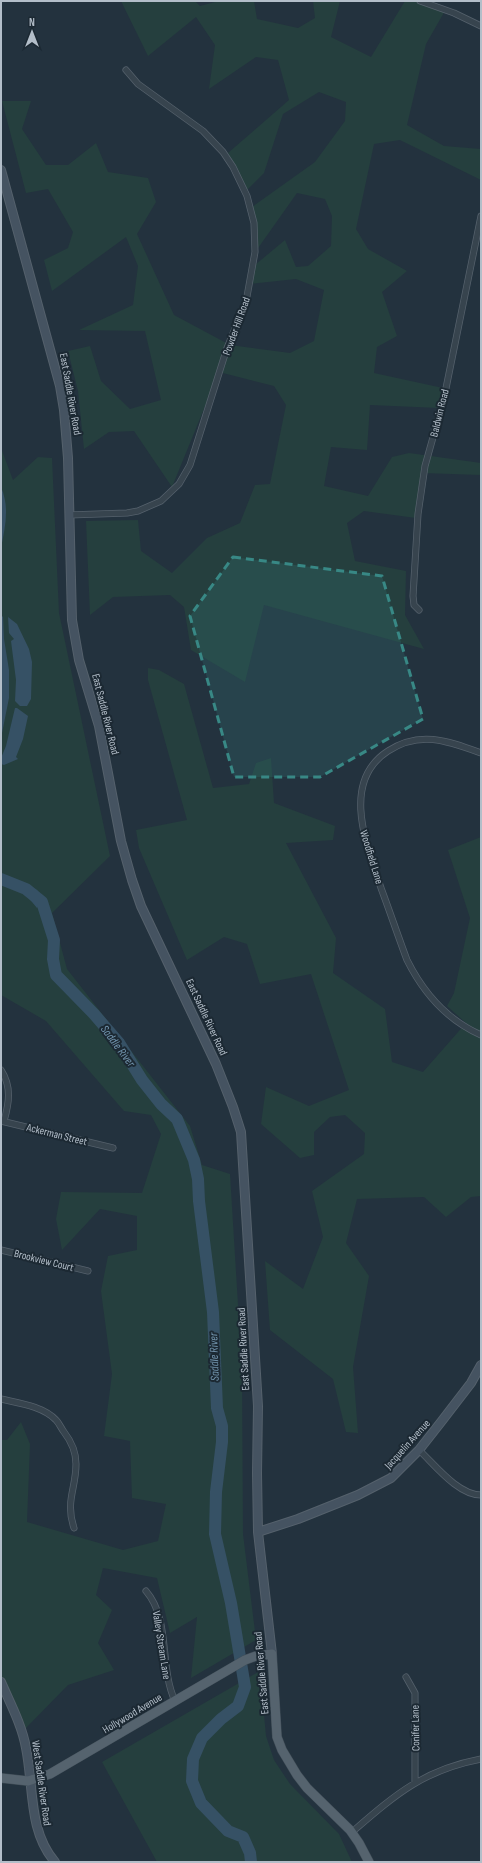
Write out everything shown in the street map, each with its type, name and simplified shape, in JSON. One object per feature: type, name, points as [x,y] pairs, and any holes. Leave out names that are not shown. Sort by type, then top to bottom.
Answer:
[{"type":"main road","name":"Hollywood Avenue","points":[[1,1778],[32,1780],[46,1776],[237,1665],[253,1657],[272,1654]]},
{"type":"main road","name":"East Saddle River Road","points":[[272,1654],[277,1737],[282,1750],[297,1775],[307,1788],[341,1819],[352,1832],[369,1862]]},
{"type":"street","points":[[420,1],[454,13],[481,26]]},
{"type":"street","name":"Powder Hill Road","points":[[69,515],[127,513],[138,511],[161,501],[179,484],[190,465],[228,348],[244,309],[255,252],[254,223],[250,203],[242,182],[223,152],[203,131],[138,84],[126,70]]},
{"type":"street","name":"East Saddle River Road","points":[[1,170],[60,386],[67,434],[70,600],[75,640],[99,726],[126,861],[145,914],[216,1064],[233,1106],[241,1132],[258,1406],[258,1532],[272,1654]]},
{"type":"street","name":"Baldwin Road","points":[[419,610],[414,604],[413,596],[416,534],[425,466],[444,398],[481,216]]},
{"type":"street","name":"Woodfield Lane","points":[[481,753],[436,738],[423,739],[400,745],[382,755],[369,770],[363,781],[360,801],[363,827],[369,851],[407,960],[413,973],[423,988],[441,1008],[462,1025],[481,1034]]},
{"type":"street","points":[[1,1070],[7,1083],[9,1093],[9,1101],[2,1121]]},
{"type":"street","name":"Ackerman Street","points":[[2,1121],[113,1148]]},
{"type":"street","name":"Brookview Court","points":[[1,1250],[88,1271]]},
{"type":"street","name":"Jacquelin Avenue","points":[[258,1532],[298,1519],[372,1488],[391,1478],[418,1450],[472,1383],[481,1365]]},
{"type":"street","points":[[1,1399],[49,1414],[56,1420],[67,1436],[76,1464],[69,1503],[74,1528]]},
{"type":"street","points":[[418,1450],[459,1488],[472,1494],[481,1495]]},
{"type":"street","name":"Valley Stream Lane","points":[[146,1591],[156,1604],[161,1628],[168,1682],[174,1701]]},
{"type":"street","name":"Conifer Lane","points":[[406,1676],[415,1693],[415,1782]]},
{"type":"street","name":"West Saddle River Road","points":[[1,1682],[24,1738],[32,1780],[38,1834],[43,1846],[55,1862]]},
{"type":"street","points":[[352,1832],[394,1796],[415,1782],[446,1768],[481,1759]]},
{"type":"highlighted area","points":[[233,557],[382,576],[423,719],[320,777],[234,777],[190,616]]},
{"type":"green space","points":[[121,1],[195,1],[200,6],[219,1],[254,1],[257,19],[298,28],[315,18],[313,1],[340,1],[331,37],[371,57],[405,1],[426,1],[446,9],[426,44],[407,125],[444,146],[481,149],[481,180],[400,140],[374,144],[356,229],[368,249],[407,271],[382,292],[397,336],[377,347],[374,373],[443,388],[439,408],[370,405],[367,450],[331,447],[324,486],[368,496],[392,457],[409,453],[481,463],[481,475],[422,473],[416,518],[364,511],[347,523],[355,561],[406,571],[405,615],[424,649],[264,605],[245,682],[191,650],[184,607],[170,595],[113,597],[90,615],[86,521],[138,520],[141,551],[172,573],[207,538],[240,523],[255,485],[270,484],[286,405],[274,386],[219,372],[172,487],[134,431],[109,432],[84,449],[78,391],[68,351],[90,346],[101,381],[130,409],[161,400],[145,331],[79,330],[133,305],[138,266],[126,237],[52,291],[44,260],[68,248],[73,232],[48,189],[26,193],[2,101],[31,101],[22,129],[46,165],[68,165],[96,143],[108,172],[148,178],[156,202],[137,234],[174,315],[230,345],[290,353],[314,341],[324,290],[296,279],[250,284],[255,265],[285,240],[296,267],[308,266],[331,246],[332,216],[325,199],[297,193],[256,251],[252,207],[315,162],[345,121],[346,102],[319,92],[283,114],[264,173],[247,190],[228,153],[289,100],[278,60],[256,57],[209,89],[215,45],[196,17],[148,56]]},
{"type":"green space","points":[[1,448],[13,480],[38,457],[52,458],[59,613],[110,856],[52,913],[67,969],[190,1126],[202,1165],[230,1174],[242,1370],[243,1534],[256,1640],[191,1678],[197,1617],[170,1633],[157,1578],[103,1568],[96,1595],[112,1610],[98,1643],[114,1670],[68,1685],[23,1731],[9,1698],[1,1697],[1,1440],[7,1440],[21,1422],[30,1444],[27,1522],[123,1550],[158,1541],[166,1504],[132,1498],[130,1441],[104,1436],[112,1374],[101,1291],[108,1256],[137,1250],[137,1216],[100,1209],[62,1250],[56,1219],[61,1192],[142,1193],[161,1134],[151,1115],[124,1111],[46,1021],[1,995]]},
{"type":"green space","points":[[148,668],[159,670],[184,684],[213,788],[249,784],[256,763],[271,758],[274,803],[335,826],[333,840],[286,843],[336,938],[333,973],[385,1009],[392,1062],[423,1072],[466,1023],[447,1006],[454,993],[470,918],[448,850],[481,837],[481,1196],[471,1197],[446,1217],[424,1197],[357,1199],[346,1243],[369,1276],[353,1367],[358,1433],[346,1432],[333,1379],[270,1330],[265,1261],[303,1289],[323,1237],[312,1191],[364,1154],[365,1133],[345,1115],[330,1117],[314,1132],[314,1155],[300,1158],[261,1124],[266,1087],[309,1106],[349,1090],[311,974],[260,984],[247,944],[224,937],[187,960],[139,848],[136,830],[187,820],[148,680]]},
{"type":"green space","points":[[260,1671],[266,1736],[274,1760],[290,1784],[339,1834],[352,1862],[157,1862],[102,1762]]},
{"type":"water","points":[[1,487],[4,495],[6,518],[1,548]]},
{"type":"water","points":[[3,616],[4,639],[9,670],[9,698],[1,738],[1,618]]},
{"type":"water","points":[[8,617],[17,624],[29,649],[32,662],[31,699],[27,706],[20,706],[15,701],[16,680],[11,641],[14,639],[9,633]]},
{"type":"water","points":[[15,708],[28,716],[23,739],[16,757],[18,759],[4,765],[1,764],[1,758],[6,746]]},
{"type":"water","points":[[1,874],[37,890],[43,899],[37,908],[23,891],[1,882]]},
{"type":"waterway","name":"Saddle River","points":[[1,879],[26,889],[42,902],[54,940],[53,959],[56,975],[94,1014],[119,1043],[142,1080],[161,1104],[177,1119],[194,1160],[198,1179],[199,1201],[213,1312],[217,1408],[222,1426],[222,1442],[216,1492],[215,1534],[231,1603],[245,1687],[238,1706],[221,1719],[202,1738],[193,1759],[192,1781],[201,1803],[228,1831],[243,1837],[250,1853],[251,1862]]}]
